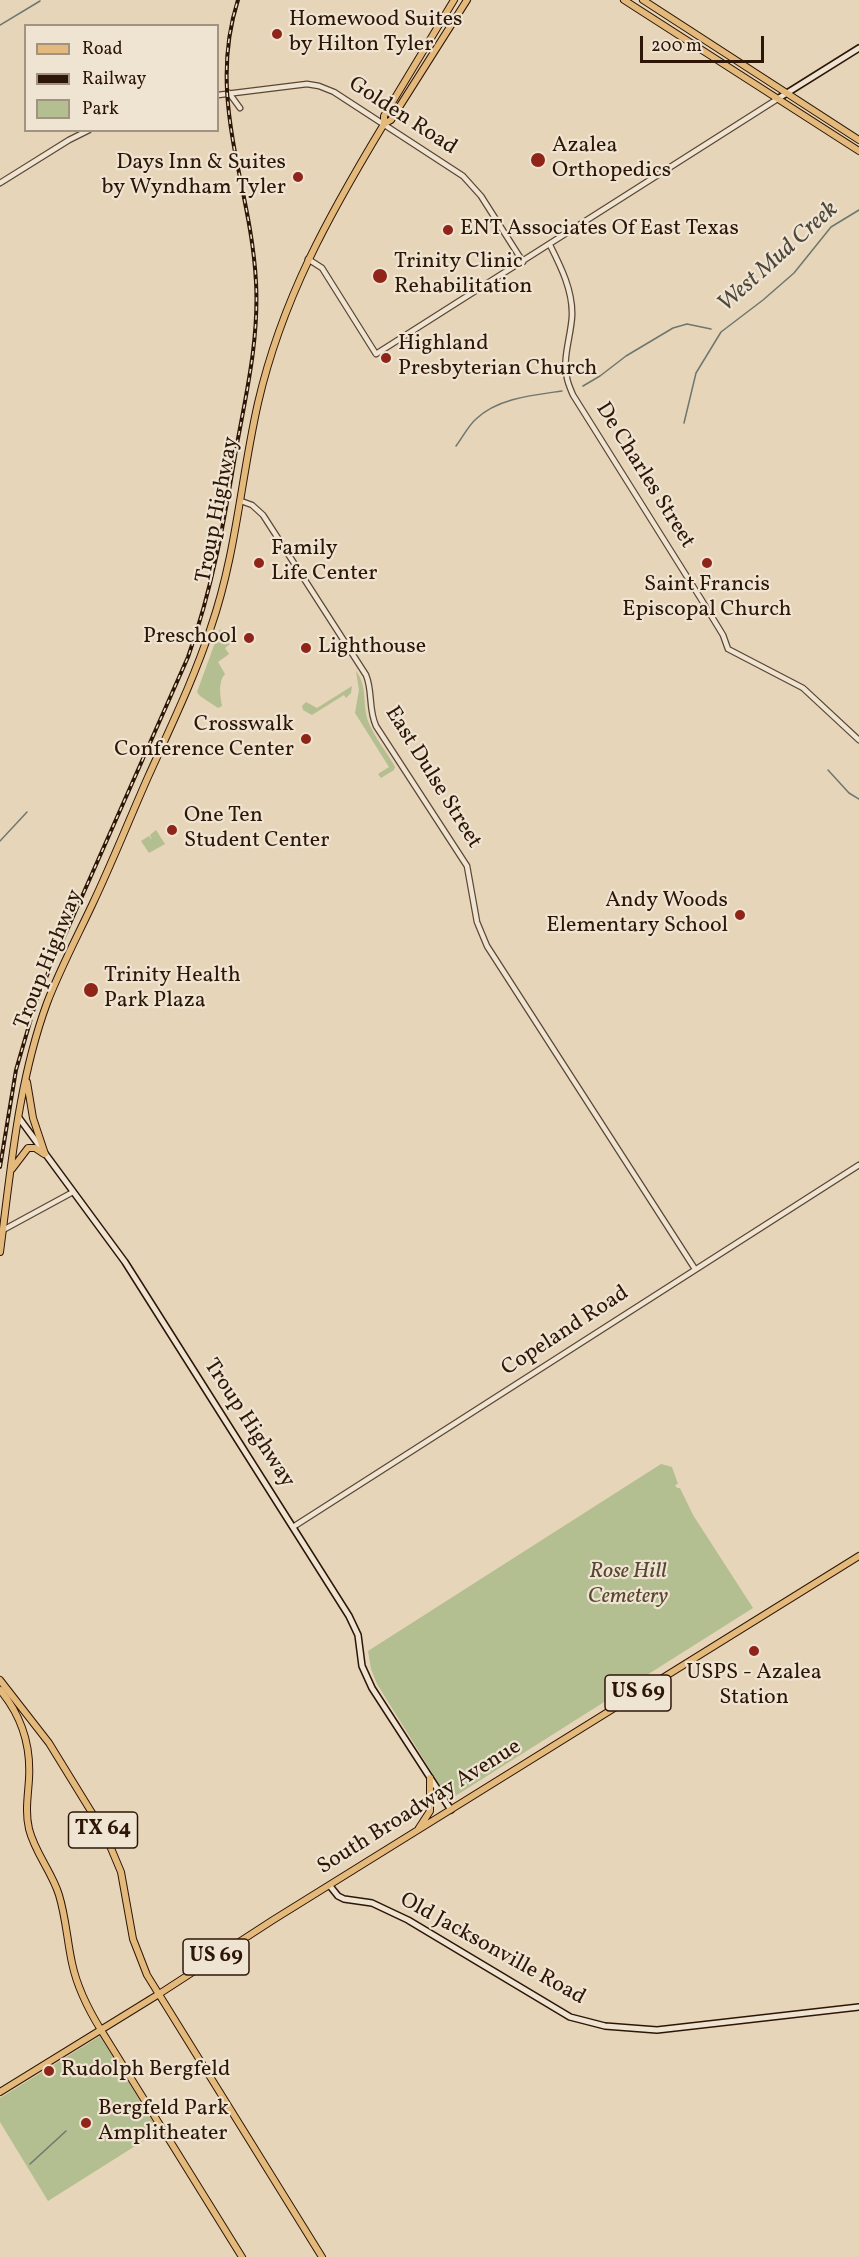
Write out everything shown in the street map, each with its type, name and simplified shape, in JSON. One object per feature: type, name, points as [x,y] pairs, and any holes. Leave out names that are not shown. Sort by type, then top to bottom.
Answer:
[{"type":"main road","name":"Troup Highway","points":[[384,124],[384,116],[454,0]]},
{"type":"main road","name":"Troup Highway","points":[[451,1810],[372,1688],[363,1666],[360,1642],[355,1627],[125,1262],[19,1118],[26,1076],[48,1003],[201,654],[226,574],[256,413],[287,308],[332,210],[384,124],[391,120],[467,0]]},
{"type":"main road","points":[[624,0],[859,151]]},
{"type":"main road","points":[[643,0],[859,140]]},
{"type":"main road","points":[[779,98],[859,48]]},
{"type":"main road","points":[[26,1076],[33,1118],[45,1154]]},
{"type":"main road","points":[[0,1252],[19,1118]]},
{"type":"main road","points":[[12,1169],[28,1148],[35,1148],[45,1154]]},
{"type":"main road","name":"South Broadway Avenue","points":[[0,2092],[859,1556]]},
{"type":"main road","name":"TX 64","points":[[0,1680],[52,1748],[105,1834],[122,1876],[136,1948],[142,1965],[159,1994]]},
{"type":"main road","name":"TX 64","points":[[0,1690],[18,1719],[25,1738],[29,1761],[27,1811],[29,1830],[34,1845],[58,1891],[66,1920],[75,1976],[86,2003],[101,2030]]},
{"type":"main road","points":[[417,1831],[430,1811],[430,1778]]},
{"type":"main road","name":"Old Jacksonville Road","points":[[330,1886],[338,1896],[344,1899],[372,1903],[408,1920],[570,2017],[605,2026],[657,2030],[859,2007]]},
{"type":"main road","name":"US 69","points":[[159,1994],[322,2257]]},
{"type":"main road","points":[[101,2030],[242,2257]]},
{"type":"street","name":"Golden Road","points":[[219,95],[307,84],[334,92],[449,166],[473,186],[523,262]]},
{"type":"street","points":[[229,93],[240,108]]},
{"type":"street","points":[[308,259],[322,268],[376,354],[779,98]]},
{"type":"street","points":[[0,183],[85,132]]},
{"type":"street","name":"De Charles Street","points":[[550,245],[563,270],[571,300],[572,315],[566,376],[573,395],[723,635],[728,649],[803,688],[859,740]]},
{"type":"street","name":"East Dulse Street","points":[[241,501],[252,505],[263,515],[362,669],[369,683],[370,709],[376,726],[467,866],[477,922],[487,946],[695,1269]]},
{"type":"street","name":"Copeland Road","points":[[292,1527],[859,1165]]},
{"type":"street","points":[[3,1230],[73,1192]]},
{"type":"green space","points":[[220,629],[230,644],[225,648],[229,654],[218,662],[225,674],[220,685],[222,706],[218,708],[197,692]]},
{"type":"green space","points":[[356,671],[362,683],[368,721],[395,767],[381,778],[378,774],[389,767],[355,713],[359,690]]},
{"type":"green space","points":[[352,686],[351,693],[346,698],[344,695],[312,715],[303,710],[302,706],[306,702],[317,708]]},
{"type":"green space","points":[[156,830],[165,844],[149,853],[141,841],[149,836],[152,840],[150,835]]},
{"type":"green space","name":"Rose Hill Cemetery","points":[[661,1464],[672,1467],[678,1484],[675,1485],[680,1488],[693,1515],[753,1608],[449,1800],[377,1684],[371,1669],[368,1651]]},
{"type":"green space","points":[[100,2036],[159,2131],[48,2201],[0,2122],[0,2098]]},
{"type":"waterway","points":[[0,25],[40,1]]},
{"type":"waterway","name":"West Mud Creek","points":[[684,423],[696,373],[721,332],[794,273],[831,227],[859,210]]},
{"type":"waterway","points":[[583,386],[626,356],[673,328],[687,324],[711,329]]},
{"type":"waterway","points":[[456,446],[473,422],[495,406],[517,399],[562,391]]},
{"type":"waterway","points":[[828,770],[849,793],[859,799]]},
{"type":"waterway","points":[[0,841],[27,812]]},
{"type":"waterway","points":[[30,2164],[66,2131]]},
{"type":"railway","points":[[0,1167],[16,1070],[37,998],[188,657],[205,604],[223,525],[256,323],[256,282],[252,246],[228,107],[229,37],[238,0]]},
{"type":"place","name":"Homewood Suites by Hilton Tyler","points":[[277,34]]},
{"type":"place","name":"Azalea Orthopedics","points":[[538,160]]},
{"type":"place","name":"Days Inn & Suites by Wyndham Tyler","points":[[298,177]]},
{"type":"place","name":"ENT Associates Of East Texas","points":[[448,230]]},
{"type":"place","name":"Trinity Clinic Rehabilitation","points":[[380,276]]},
{"type":"place","name":"Highland Presbyterian Church","points":[[386,358]]},
{"type":"place","name":"Family Life Center","points":[[259,563]]},
{"type":"place","name":"Saint Francis Episcopal Church","points":[[707,563]]},
{"type":"place","name":"Preschool","points":[[249,638]]},
{"type":"place","name":"Lighthouse","points":[[306,648]]},
{"type":"place","name":"Crosswalk Conference Center","points":[[306,739]]},
{"type":"place","name":"One Ten Student Center","points":[[172,830]]},
{"type":"place","name":"Andy Woods Elementary School","points":[[740,915]]},
{"type":"place","name":"Trinity Health Park Plaza","points":[[91,990]]},
{"type":"place","name":"USPS - Azalea Station","points":[[754,1651]]},
{"type":"place","name":"Rudolph Bergfeld","points":[[49,2071]]},
{"type":"place","name":"Bergfeld Park Amplitheater","points":[[86,2123]]}]
